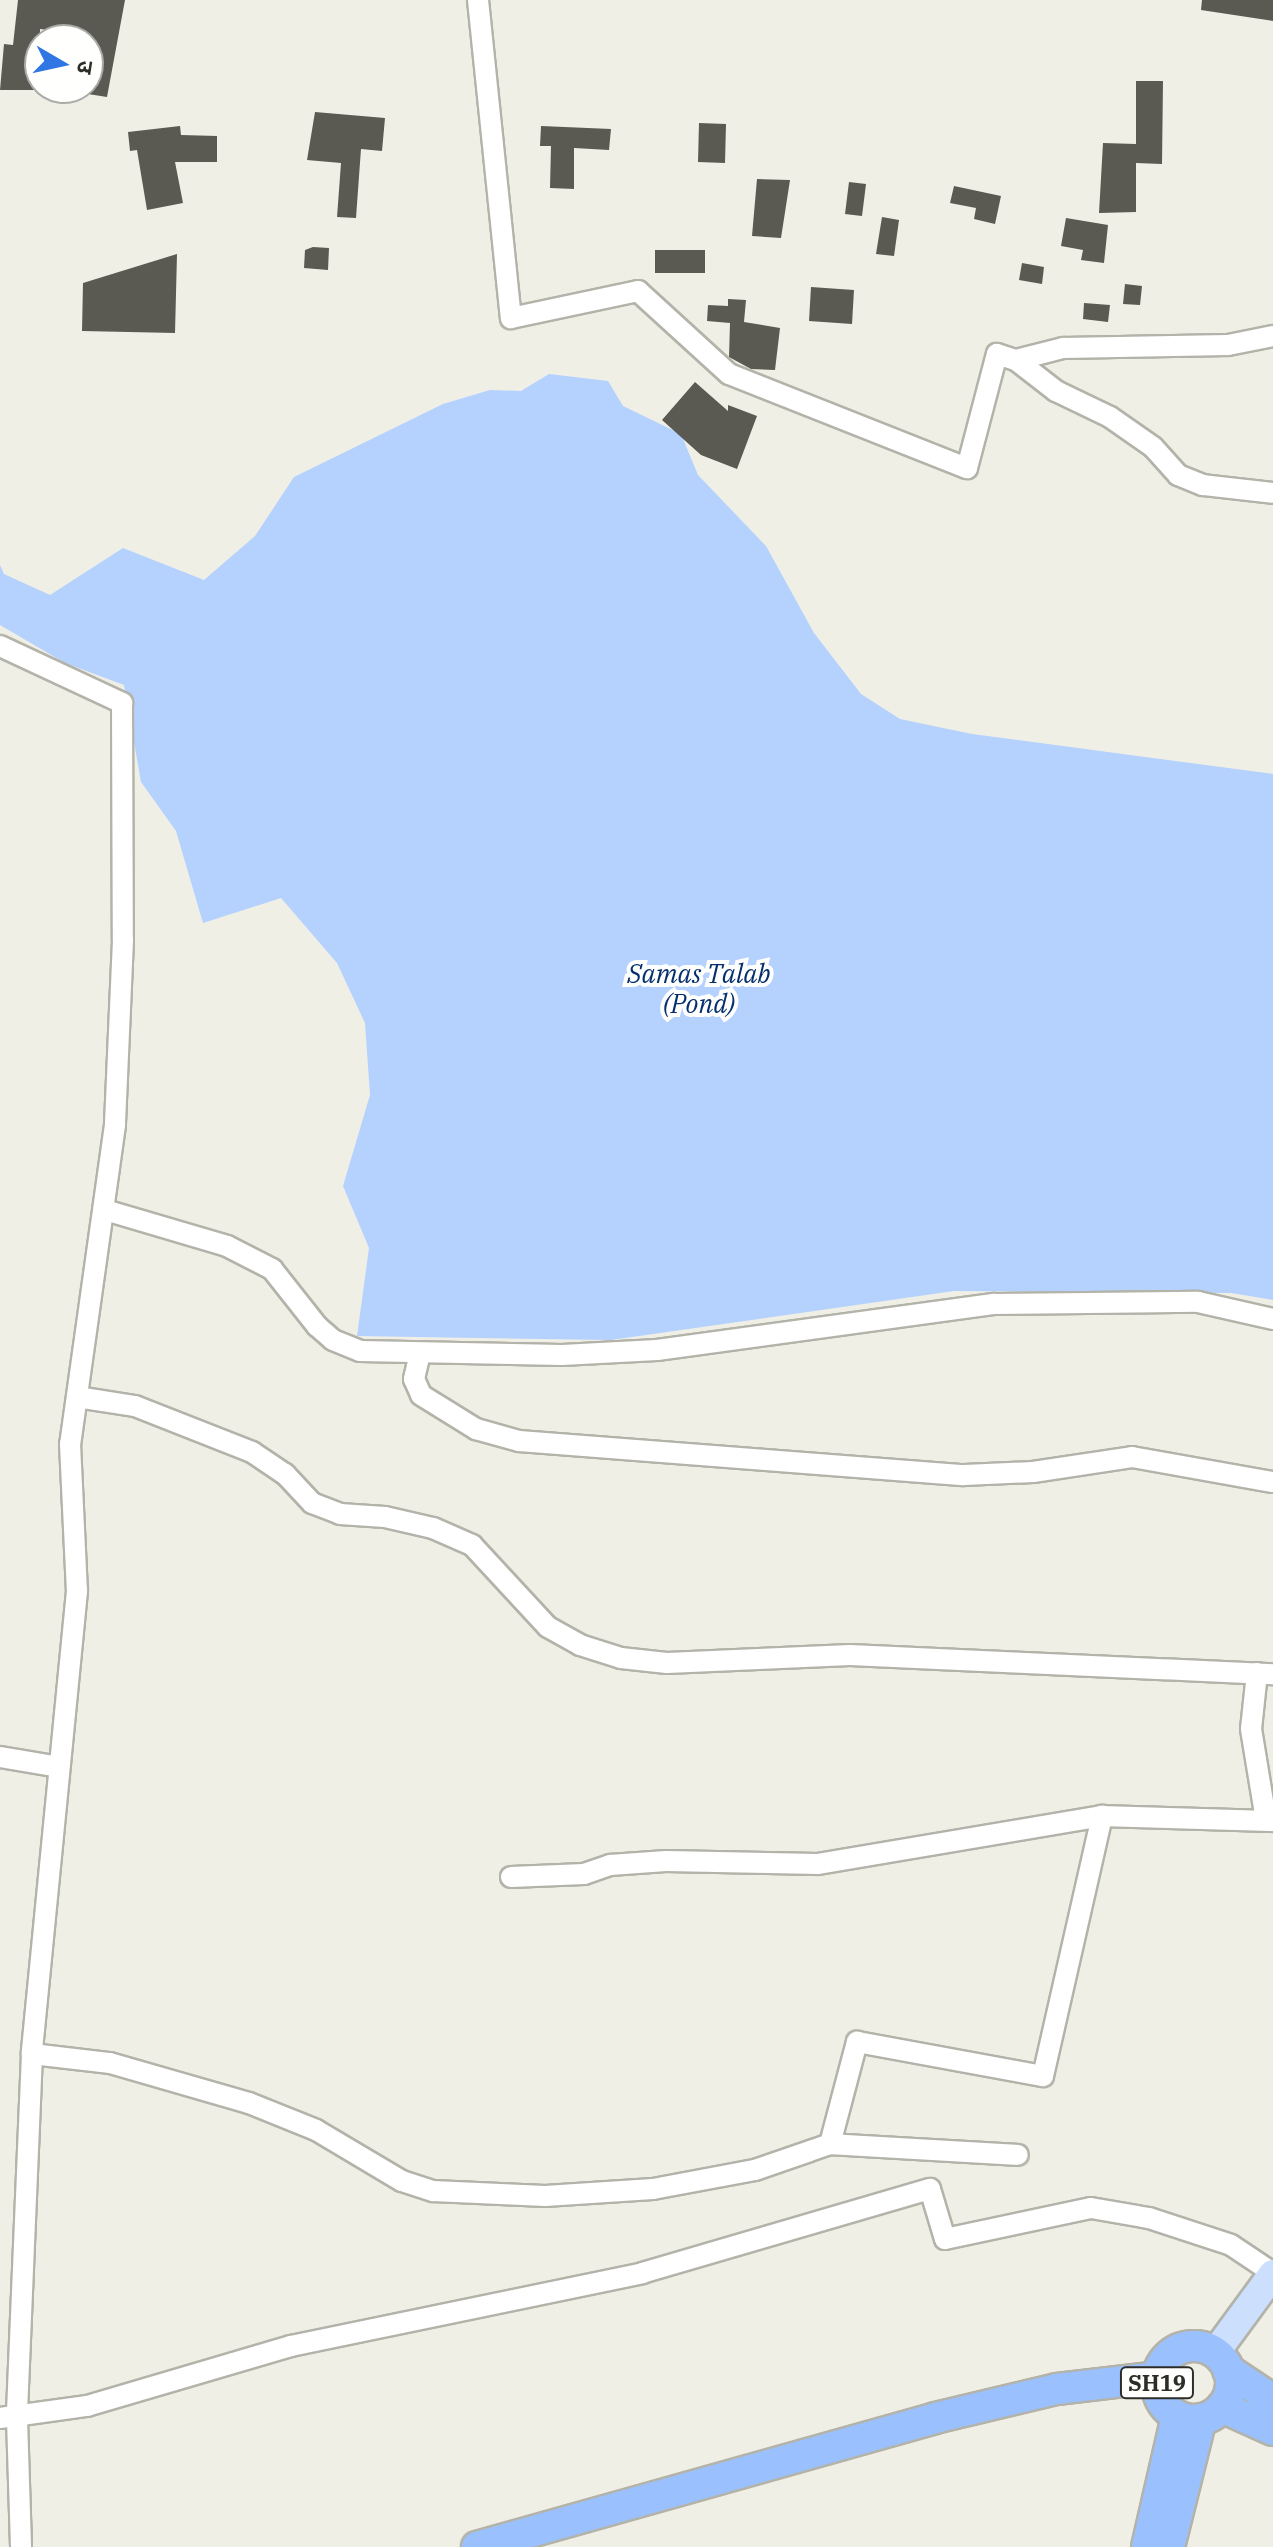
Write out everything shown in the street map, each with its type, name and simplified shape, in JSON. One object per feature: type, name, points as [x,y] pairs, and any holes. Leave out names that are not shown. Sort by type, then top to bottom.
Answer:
[{"type":"main road","name":"SH19","points":[[1147,2547],[1200,2414],[1228,2395],[1222,2362],[1200,2346],[1177,2350],[1157,2377],[1161,2400],[1200,2414]]},
{"type":"main road","points":[[1222,2362],[1273,2400]]},
{"type":"main road","points":[[477,2547],[935,2418],[1057,2389],[1157,2377]]},
{"type":"main road","name":"SH19","points":[[1169,2547],[1200,2414]]},
{"type":"main road","points":[[1200,2414],[1273,2430]]},
{"type":"street","points":[[478,0],[511,318],[638,291],[729,374],[967,468],[997,354],[1016,360],[1056,391],[1142,439],[1178,475],[1203,485],[1273,493]]},
{"type":"street","points":[[1016,360],[1063,348],[1228,345],[1273,336]]},
{"type":"street","points":[[0,646],[122,703],[123,940],[115,1125],[70,1444],[77,1591],[32,2054],[9,2418],[21,2547]]},
{"type":"street","points":[[105,1210],[146,1218],[227,1246],[272,1269],[333,1340],[360,1351],[657,1350],[995,1304],[1198,1302],[1273,1319]]},
{"type":"street","points":[[420,1353],[414,1379],[421,1395],[476,1429],[519,1441],[964,1475],[1033,1472],[1132,1457],[1273,1482]]},
{"type":"street","points":[[77,1397],[135,1406],[252,1452],[285,1474],[312,1503],[340,1514],[397,1520],[472,1545],[548,1627],[580,1645],[621,1658],[667,1663],[850,1655],[1265,1673],[1251,1729],[1269,1820],[1102,1816],[818,1864],[666,1861],[610,1865],[584,1874],[511,1877]]},
{"type":"street","points":[[0,1757],[59,1767]]},
{"type":"street","points":[[830,2144],[857,2042],[1043,2076],[1102,1816]]},
{"type":"street","points":[[32,2054],[110,2063],[249,2103],[316,2130],[402,2181],[433,2191],[545,2196],[653,2189],[755,2170],[830,2144],[1018,2155]]},
{"type":"street","points":[[9,2418],[87,2406],[291,2346],[642,2273],[930,2189],[945,2239],[1091,2208],[1149,2218],[1231,2245],[1273,2273],[1222,2362]]},
{"type":"water","name":"Samas Talab (Pond)","points":[[549,374],[608,381],[623,406],[681,434],[698,475],[766,546],[814,633],[861,694],[900,719],[972,734],[1273,774],[1273,1300],[1231,1293],[954,1291],[611,1340],[357,1336],[369,1248],[343,1186],[370,1095],[365,1023],[337,963],[281,898],[203,923],[176,831],[141,782],[124,685],[65,663],[0,625],[0,565],[4,574],[50,595],[123,548],[204,580],[255,536],[294,477],[443,404],[490,390],[521,391]]},
{"type":"building","points":[[18,0],[125,0],[107,97],[104,97],[104,24],[24,24],[24,90],[0,90],[4,44],[13,45]]},
{"type":"building","points":[[1202,0],[1273,0],[1273,21],[1201,10]]},
{"type":"building","points":[[1136,81],[1163,81],[1162,164],[1136,163],[1136,212],[1099,213],[1103,143],[1136,144]]},
{"type":"building","points":[[315,112],[385,118],[382,151],[361,149],[356,218],[337,217],[341,163],[307,160]]},
{"type":"building","points":[[699,123],[726,124],[725,163],[698,162]]},
{"type":"building","points":[[180,126],[181,135],[217,136],[217,162],[175,162],[183,203],[147,210],[137,150],[130,151],[128,132]]},
{"type":"building","points":[[541,126],[611,129],[609,150],[574,148],[574,189],[550,188],[551,146],[540,146]]},
{"type":"building","points":[[757,179],[790,180],[781,238],[752,236]]},
{"type":"building","points":[[849,182],[866,184],[862,216],[845,214]]},
{"type":"building","points":[[954,186],[1001,196],[995,224],[974,219],[976,208],[950,203]]},
{"type":"building","points":[[882,217],[899,220],[894,256],[876,254]]},
{"type":"building","points":[[1066,218],[1108,225],[1104,263],[1081,260],[1083,250],[1061,246]]},
{"type":"building","points":[[329,248],[328,270],[304,268],[305,250]]},
{"type":"building","points":[[655,250],[705,250],[705,273],[655,273]]},
{"type":"building","points":[[177,254],[175,333],[82,331],[83,283]]},
{"type":"building","points":[[1022,263],[1044,267],[1042,284],[1019,280]]},
{"type":"building","points":[[1125,284],[1142,286],[1140,305],[1123,304]]},
{"type":"building","points":[[811,287],[854,290],[852,324],[809,321]]},
{"type":"building","points":[[728,299],[746,300],[744,322],[780,328],[775,370],[751,369],[729,357],[730,323],[707,321],[708,305],[728,306]]},
{"type":"building","points":[[1084,303],[1110,305],[1108,322],[1083,319]]},
{"type":"building","points":[[695,382],[728,411],[728,405],[757,416],[737,469],[701,455],[662,420]]}]
